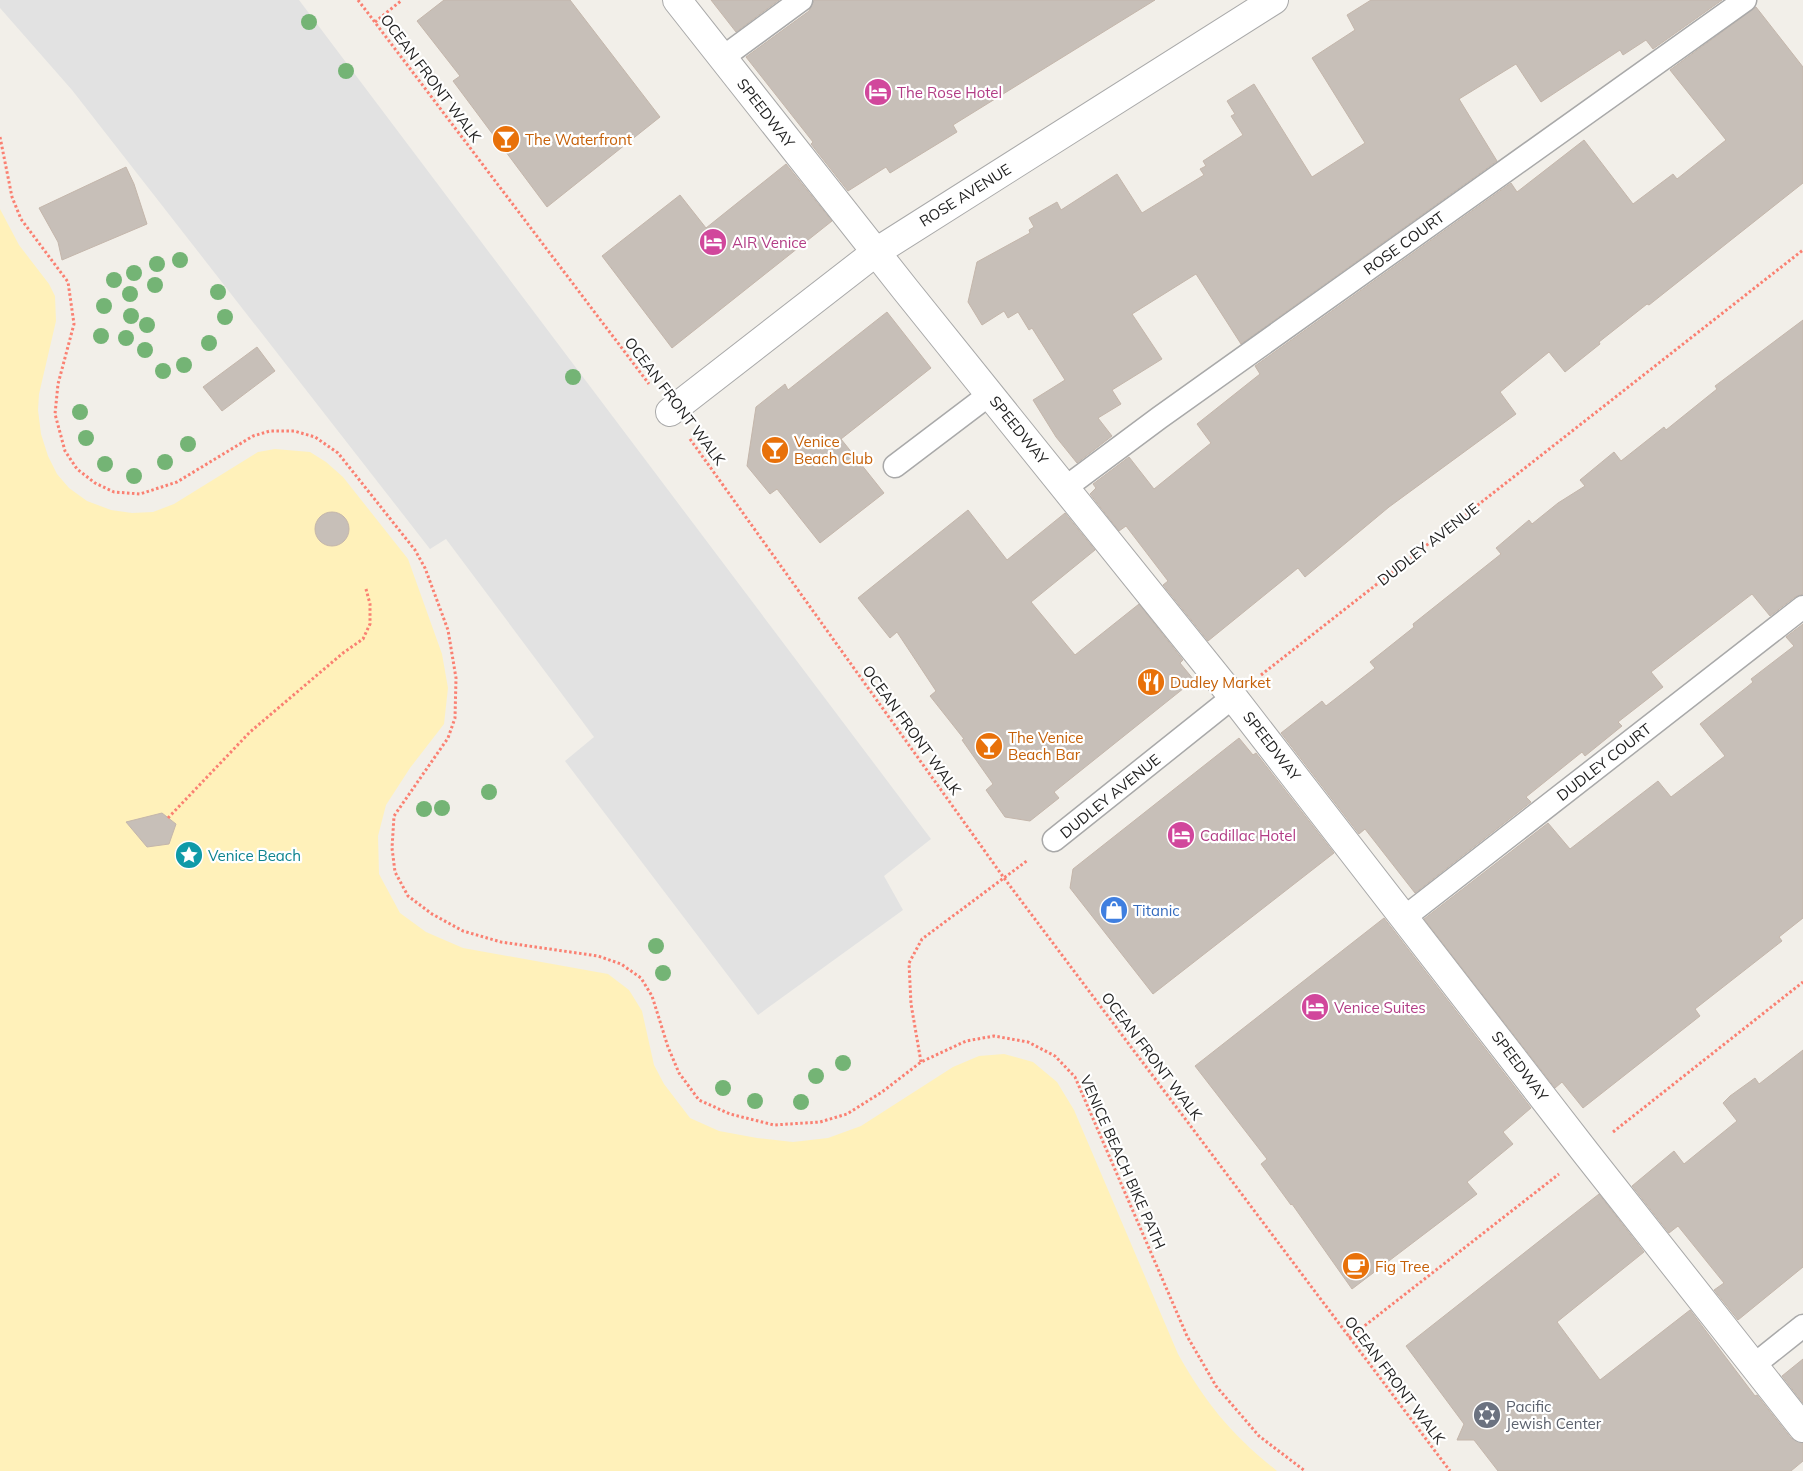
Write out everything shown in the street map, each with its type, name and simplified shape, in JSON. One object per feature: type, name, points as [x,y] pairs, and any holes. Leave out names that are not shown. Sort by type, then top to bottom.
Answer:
[{"type":"street","name":"SPEEDWAY","points":[[677,0],[876,252],[1233,697],[1586,1153],[1803,1428]]},
{"type":"street","name":"ROSE AVENUE","points":[[670,412],[876,252],[1274,0]]},
{"type":"lane","points":[[722,58],[802,0]]},
{"type":"lane","name":"ROSE COURT","points":[[1065,488],[1159,418],[1744,0]]},
{"type":"lane","points":[[895,466],[990,394]]},
{"type":"lane","name":"DUDLEY COURT","points":[[1405,917],[1803,607]]},
{"type":"lane","name":"DUDLEY AVENUE","points":[[1054,840],[1233,697]]},
{"type":"lane","points":[[1754,1365],[1803,1326]]},
{"type":"path","name":"OCEAN FRONT WALK","points":[[358,0],[670,412],[1004,878],[1450,1471]]},
{"type":"path","points":[[375,22],[402,0]]},
{"type":"path","name":"VENICE BEACH BIKE PATH","points":[[0,138],[12,197],[21,219],[68,282],[74,324],[58,384],[56,414],[65,451],[77,469],[96,483],[114,492],[140,494],[176,482],[253,436],[270,431],[294,431],[315,437],[338,453],[415,550],[425,568],[448,630],[456,678],[455,718],[448,738],[394,816],[392,848],[395,872],[408,896],[432,914],[462,931],[501,942],[598,956],[621,964],[641,978],[652,996],[668,1047],[679,1073],[699,1100],[730,1114],[774,1125],[820,1122],[847,1114],[882,1092],[921,1062],[966,1041],[994,1036],[1028,1042],[1055,1056],[1075,1077],[1187,1336],[1216,1386],[1259,1436],[1305,1471]]},
{"type":"path","name":"DUDLEY AVENUE","points":[[1233,697],[1803,250]]},
{"type":"path","points":[[168,818],[250,732],[343,653],[363,639],[370,624],[370,604],[366,589]]},
{"type":"path","points":[[921,1062],[911,1004],[909,963],[922,939],[1004,878]]},
{"type":"sand","name":"Venice Beach","points":[[0,209],[19,245],[49,284],[55,296],[56,321],[39,394],[38,410],[41,434],[48,456],[57,474],[69,488],[87,501],[111,510],[132,513],[153,512],[174,504],[258,452],[275,449],[310,452],[326,462],[343,477],[408,559],[442,654],[448,688],[444,724],[410,768],[386,805],[378,836],[379,874],[400,913],[426,932],[463,948],[608,974],[629,990],[642,1011],[654,1065],[664,1084],[690,1118],[719,1131],[793,1142],[828,1138],[861,1126],[953,1067],[979,1056],[1004,1054],[1033,1062],[1057,1082],[1074,1110],[1178,1354],[1188,1372],[1221,1418],[1246,1445],[1277,1471],[0,1471]]},
{"type":"shaded area","points":[[0,0],[299,0],[931,839],[884,876],[903,910],[758,1015],[565,761],[594,737],[446,539],[430,549],[72,90],[0,8]]},
{"type":"building","points":[[444,0],[570,0],[660,117],[547,207],[453,81],[460,76],[417,21]]},
{"type":"building","points":[[711,0],[779,0],[736,32]]},
{"type":"building","name":"The Rose Hotel","points":[[814,0],[1155,0],[953,125],[957,132],[890,173],[886,167],[848,191],[811,144],[813,142],[746,57],[809,11]]},
{"type":"building","points":[[1371,0],[1722,0],[1653,49],[1646,40],[1623,55],[1620,50],[1541,102],[1516,64],[1459,99],[1497,161],[1241,344],[1196,274],[1132,314],[1162,359],[1112,390],[1121,404],[1098,418],[1112,436],[1077,463],[1056,437],[1033,400],[1065,380],[1032,328],[1029,330],[1018,312],[1008,318],[1004,311],[982,325],[968,302],[977,262],[1030,233],[1029,230],[1034,227],[1029,218],[1057,202],[1061,210],[1117,174],[1142,213],[1204,175],[1200,169],[1206,166],[1203,161],[1243,135],[1231,116],[1235,114],[1227,101],[1254,84],[1312,177],[1365,143],[1312,58],[1355,30],[1347,15]]},
{"type":"building","points":[[1756,7],[1803,67],[1803,183],[1649,305],[1647,304],[1599,342],[1600,344],[1565,372],[1549,352],[1500,392],[1516,414],[1389,507],[1305,577],[1298,568],[1208,641],[1163,585],[1168,581],[1126,526],[1119,531],[1090,494],[1096,488],[1093,484],[1129,457],[1154,489],[1211,443],[1197,424],[1260,374],[1255,366],[1511,183],[1517,192],[1584,140],[1633,204],[1673,174],[1677,179],[1726,140],[1670,70]]},
{"type":"building","name":"AIR Venice","points":[[786,164],[832,221],[672,348],[602,256],[680,195],[706,228]]},
{"type":"building","points":[[126,167],[134,184],[147,224],[62,260],[58,242],[39,208]]},
{"type":"building","points":[[887,312],[931,368],[841,439],[884,493],[820,543],[777,489],[770,494],[747,466],[756,407],[785,384],[788,390]]},
{"type":"building","points":[[1803,320],[1803,594],[1795,597],[1770,616],[1752,594],[1651,672],[1663,687],[1618,722],[1622,726],[1585,756],[1582,752],[1526,797],[1531,802],[1415,893],[1365,829],[1359,834],[1281,733],[1322,701],[1326,706],[1375,668],[1370,662],[1414,627],[1413,624],[1501,554],[1496,548],[1529,520],[1532,524],[1558,503],[1585,486],[1580,480],[1614,452],[1621,461],[1664,427],[1666,430],[1717,389],[1715,386]]},
{"type":"building","points":[[257,347],[275,371],[222,411],[203,387]]},
{"type":"building","points":[[968,510],[1007,560],[1065,513],[1095,550],[1031,602],[1075,655],[1139,604],[1183,660],[1180,663],[1194,680],[1054,792],[1059,798],[1030,821],[1005,817],[986,790],[993,784],[962,740],[964,739],[930,696],[936,691],[897,632],[890,638],[858,598]]},
{"type":"building","points":[[332,512],[339,513],[344,517],[348,522],[348,536],[344,541],[339,545],[332,546],[325,545],[320,541],[316,536],[315,529],[316,522],[320,517],[325,513]]},
{"type":"building","points":[[1803,624],[1803,918],[1779,937],[1782,941],[1695,1009],[1700,1016],[1583,1108],[1562,1082],[1555,1088],[1424,919],[1548,823],[1570,849],[1658,781],[1671,797],[1725,756],[1700,724],[1753,682],[1751,679],[1794,646],[1786,637]]},
{"type":"building","points":[[1239,738],[1253,755],[1256,753],[1334,853],[1153,994],[1070,888],[1073,869]]},
{"type":"building","points":[[162,813],[176,824],[169,844],[147,847],[126,822]]},
{"type":"building","points":[[1384,918],[1531,1108],[1503,1132],[1513,1144],[1467,1182],[1477,1194],[1352,1289],[1292,1204],[1261,1164],[1267,1159],[1195,1066]]},
{"type":"building","points":[[1803,1050],[1803,1267],[1738,1320],[1714,1290],[1724,1283],[1678,1226],[1669,1233],[1632,1186],[1674,1151],[1684,1164],[1737,1121],[1723,1103],[1730,1096],[1755,1078],[1759,1084]]},
{"type":"building","points":[[1599,1194],[1644,1252],[1557,1322],[1600,1380],[1690,1310],[1755,1396],[1757,1395],[1791,1438],[1803,1443],[1803,1461],[1791,1471],[1498,1471],[1474,1440],[1457,1440],[1464,1424],[1406,1346]]},
{"type":"building","points":[[1803,1359],[1803,1403],[1782,1376]]},
{"type":"place","name":"The Rose Hotel","points":[[878,92]]},
{"type":"place","name":"The Waterfront","points":[[506,139]]},
{"type":"place","name":"AIR Venice","points":[[713,242]]},
{"type":"place","name":"Venice Beach Club","points":[[775,450]]},
{"type":"place","name":"Dudley Market","points":[[1151,682]]},
{"type":"place","name":"The Venice Beach Bar","points":[[989,746]]},
{"type":"place","name":"Cadillac Hotel","points":[[1181,835]]},
{"type":"place","name":"Venice Beach","points":[[189,855]]},
{"type":"place","name":"Titanic","points":[[1114,910]]},
{"type":"place","name":"Venice Suites","points":[[1315,1007]]},
{"type":"place","name":"Fig Tree","points":[[1356,1266]]},
{"type":"place","name":"Pacific Jewish Center","points":[[1487,1415]]}]
